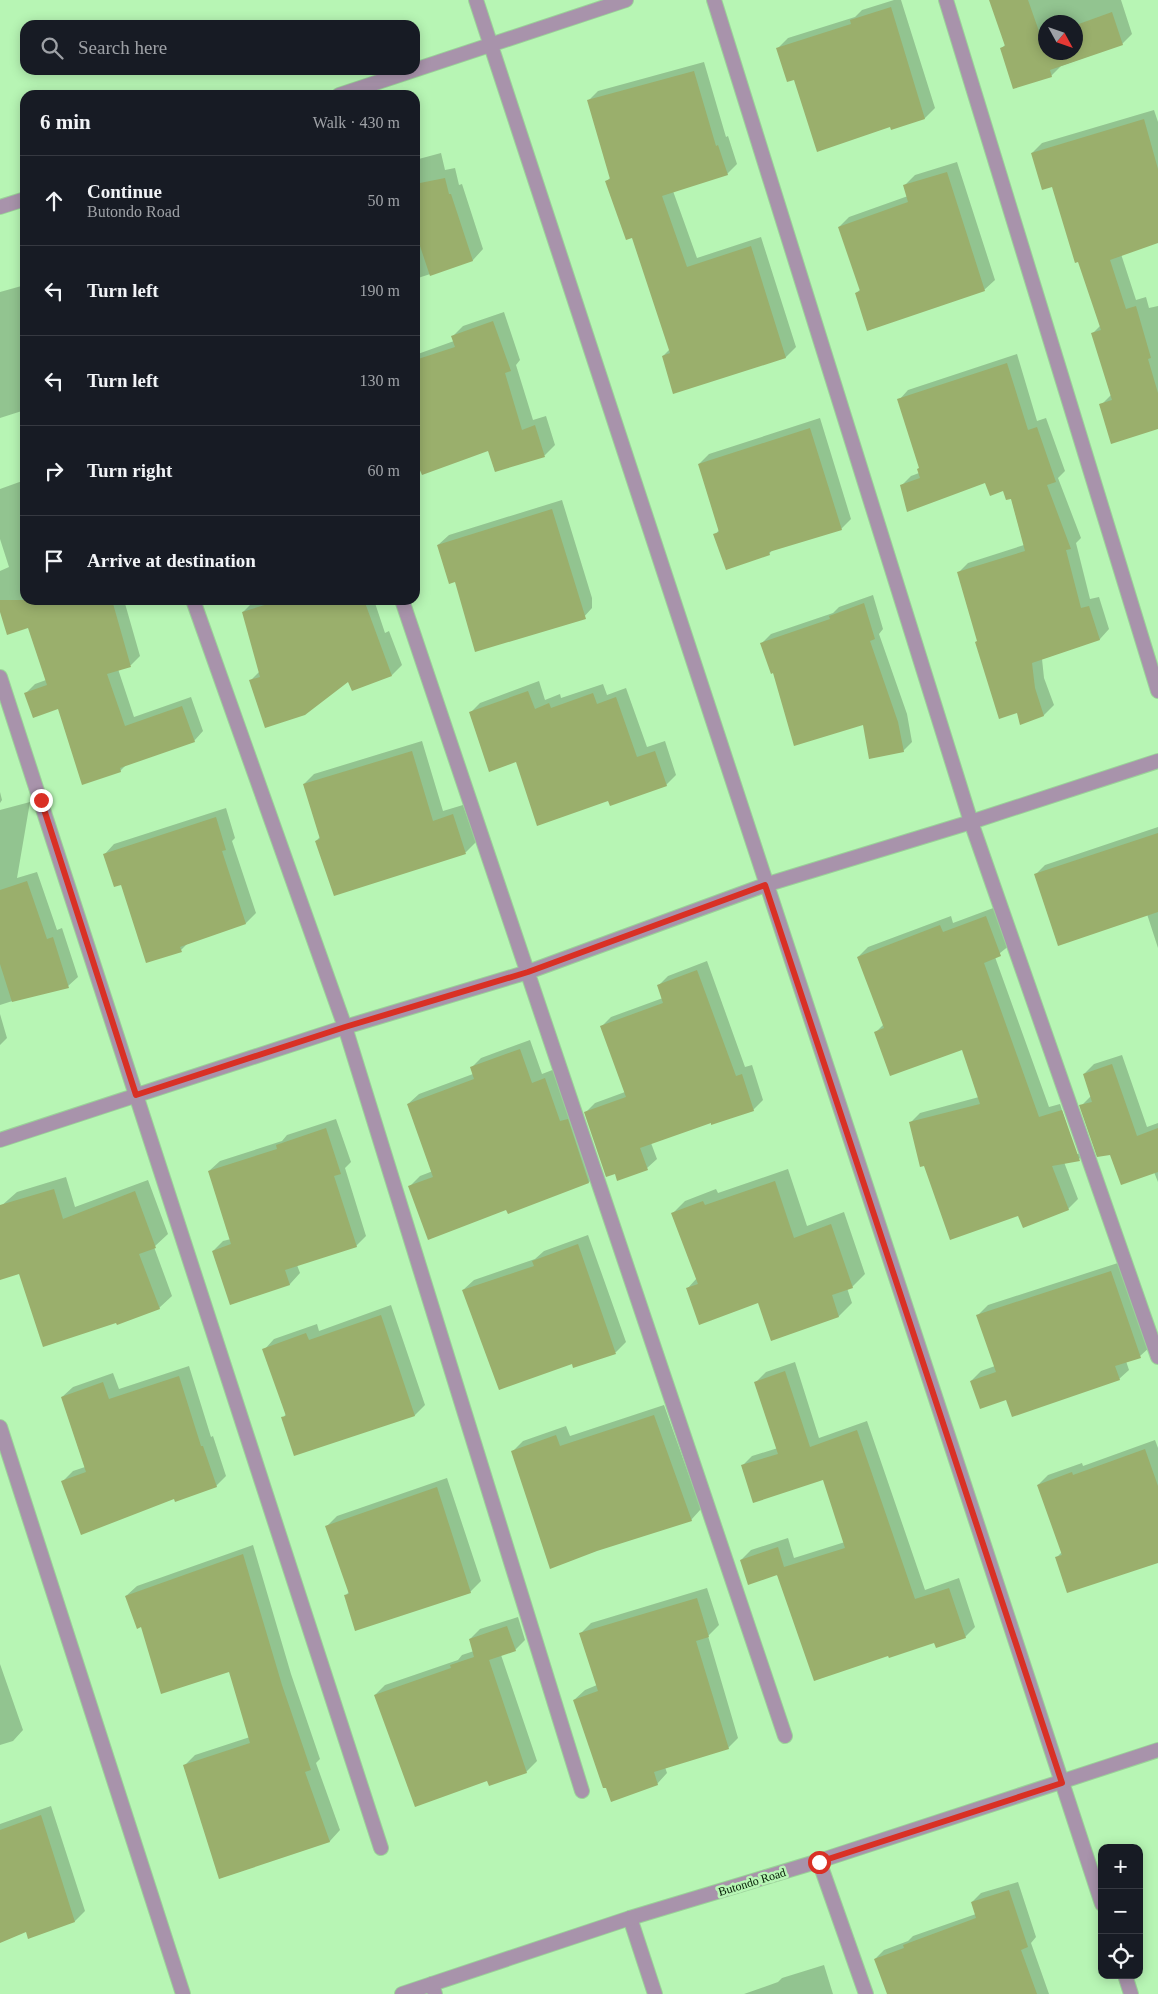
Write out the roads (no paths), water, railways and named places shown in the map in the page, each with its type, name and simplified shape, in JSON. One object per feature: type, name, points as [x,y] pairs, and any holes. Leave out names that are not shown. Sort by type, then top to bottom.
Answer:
[{"type":"street","points":[[476,0],[765,885],[1098,1892]]},
{"type":"street","points":[[420,69],[626,0]]},
{"type":"street","points":[[714,0],[971,822],[1158,1357]]},
{"type":"street","points":[[946,0],[1158,691]]},
{"type":"street","points":[[355,90],[401,75]]},
{"type":"street","points":[[0,207],[20,201]]},
{"type":"street","points":[[195,605],[345,1027],[582,1791]]},
{"type":"street","points":[[404,605],[785,1736]]},
{"type":"street","points":[[0,677],[381,1848]]},
{"type":"street","points":[[0,1140],[345,1027],[528,972],[765,885],[971,822],[1158,761]]},
{"type":"street","points":[[0,1427],[183,1994]]},
{"type":"street","name":"Butondo Road","points":[[402,1994],[434,1989],[630,1918],[819,1862],[1158,1750]]},
{"type":"street","points":[[819,1862],[866,1994]]},
{"type":"street","points":[[630,1918],[655,1994]]},
{"type":"street","points":[[1126,1979],[1132,1994]]}]
